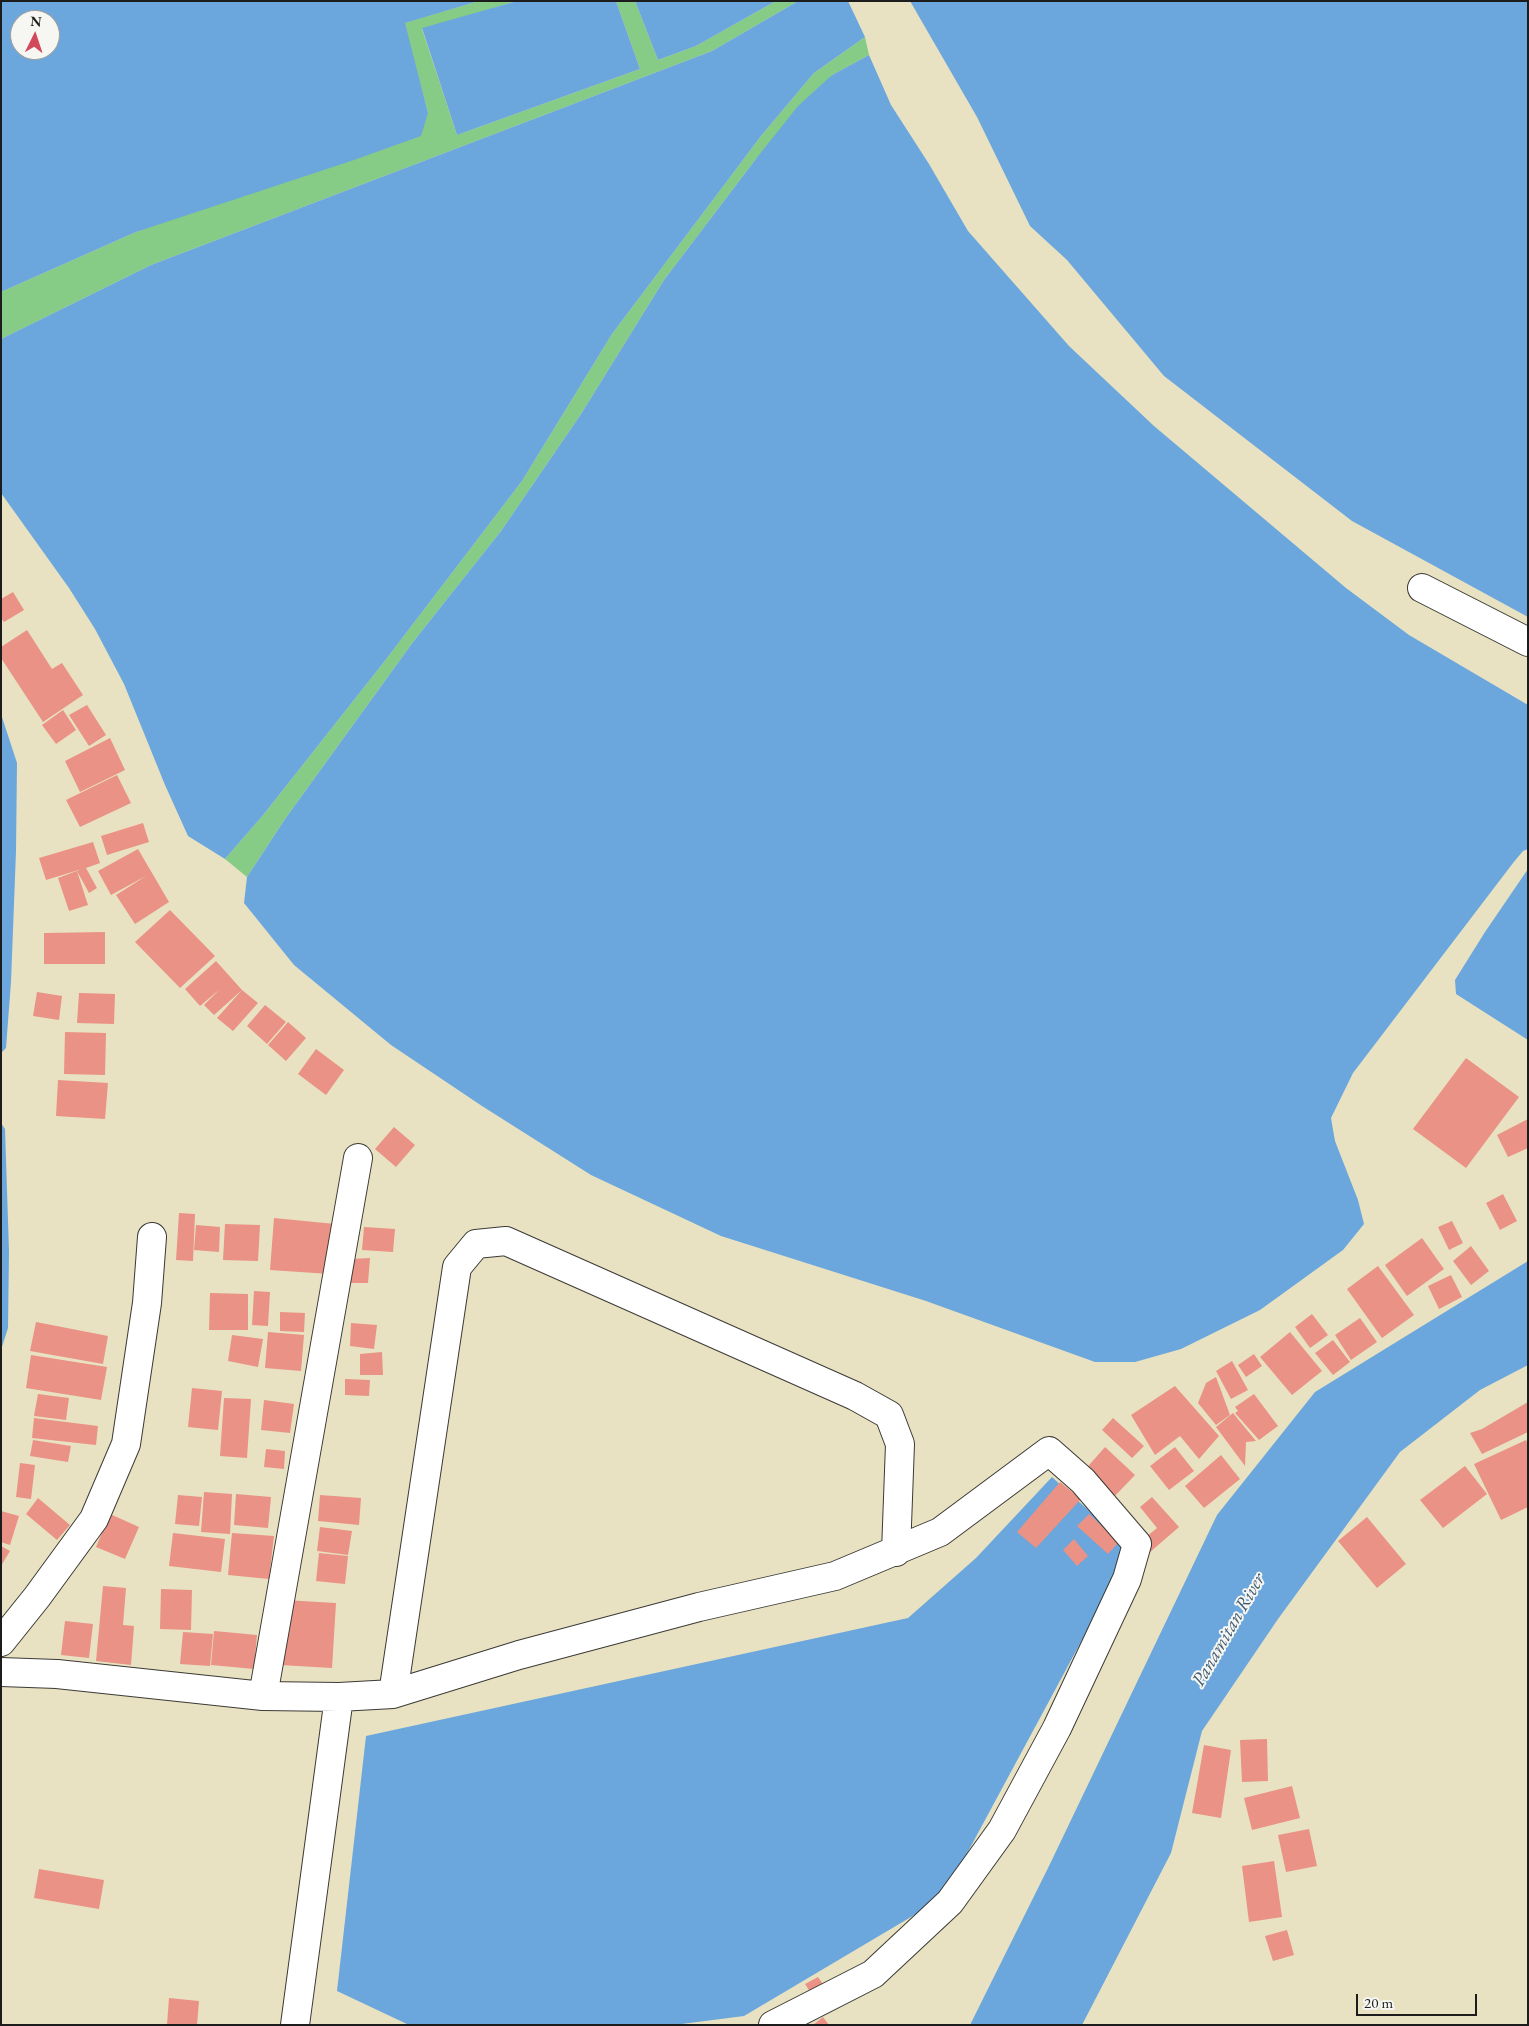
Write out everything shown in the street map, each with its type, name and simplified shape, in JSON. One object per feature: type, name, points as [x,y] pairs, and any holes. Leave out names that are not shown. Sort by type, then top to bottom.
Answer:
[{"type":"street","points":[[1422,588],[1528,642]]},
{"type":"street","points":[[263,1696],[358,1158]]},
{"type":"street","points":[[1,1642],[37,1597],[94,1519],[126,1444],[147,1302],[152,1237]]},
{"type":"street","points":[[393,1694],[457,1267],[476,1244],[506,1241],[855,1396],[889,1415],[900,1444],[896,1552]]},
{"type":"street","points":[[1,1672],[57,1674],[263,1696],[339,1697],[393,1694],[519,1654],[699,1607],[835,1576],[940,1532],[1049,1451],[1083,1481],[1137,1544],[1127,1579],[1057,1728],[1002,1830],[950,1902],[873,1974],[773,2025]]},
{"type":"street","points":[[295,2025],[339,1697]]},
{"type":"green space","points":[[479,1],[517,1],[422,29],[457,135],[640,69],[616,1],[635,1],[658,60],[696,46],[776,1],[798,1],[712,51],[151,265],[1,339],[1,292],[136,232],[428,113],[404,23]]},
{"type":"green space","points":[[865,37],[869,55],[832,75],[755,160],[664,280],[581,414],[501,531],[413,642],[285,819],[247,877],[225,859],[264,814],[384,662],[522,481],[612,334],[761,136],[814,73]]},
{"type":"water","points":[[1,1],[479,1],[405,23],[428,113],[421,136],[136,232],[1,292]]},
{"type":"water","points":[[517,1],[616,1],[640,69],[457,135],[422,28]]},
{"type":"water","points":[[635,1],[776,1],[696,46],[658,60]]},
{"type":"water","points":[[798,1],[848,1],[865,37],[814,73],[761,136],[612,334],[522,481],[384,662],[264,814],[225,859],[188,836],[124,684],[95,629],[69,588],[1,493],[1,339],[151,265],[712,51]]},
{"type":"water","points":[[910,1],[1528,1],[1528,617],[1352,521],[1164,376],[1067,260],[1030,226],[977,117]]},
{"type":"water","points":[[869,55],[891,105],[929,164],[968,231],[1069,346],[1154,426],[1346,588],[1409,635],[1528,705],[1528,849],[1523,851],[1513,863],[1353,1073],[1331,1118],[1335,1141],[1358,1200],[1364,1224],[1343,1250],[1260,1310],[1181,1349],[1135,1362],[1095,1362],[926,1301],[721,1236],[591,1175],[482,1106],[391,1045],[294,965],[244,903],[247,877],[285,819],[413,642],[501,531],[581,414],[664,280],[798,106],[832,75]]},
{"type":"water","points":[[1,714],[17,763],[11,982],[6,1048],[1,1053]]},
{"type":"water","points":[[1528,869],[1528,1040],[1456,994],[1455,980]]},
{"type":"water","points":[[1,1123],[5,1129],[9,1251],[8,1328],[1,1350]]},
{"type":"water","name":"Panamitan River","points":[[1528,1261],[1528,1365],[1480,1390],[1400,1452],[1278,1619],[1202,1731],[1171,1853],[1082,2025],[970,2025],[1049,1866],[1217,1515],[1315,1392]]},
{"type":"water","points":[[1052,1477],[1131,1549],[943,1898],[744,2016],[674,2025],[409,2025],[337,1991],[366,1736],[908,1618],[976,1558]]},
{"type":"building","points":[[13,592],[24,610],[4,622],[1,618],[1,599]]},
{"type":"building","points":[[27,630],[52,669],[62,663],[83,695],[43,722],[1,658],[1,647]]},
{"type":"building","points":[[87,705],[106,735],[89,746],[69,715]]},
{"type":"building","points":[[63,710],[76,730],[56,744],[42,725]]},
{"type":"building","points":[[110,738],[125,770],[80,792],[65,761]]},
{"type":"building","points":[[117,775],[131,803],[80,827],[66,800]]},
{"type":"building","points":[[143,823],[149,842],[107,855],[101,836]]},
{"type":"building","points":[[93,842],[100,863],[86,868],[97,888],[89,893],[77,871],[88,905],[69,911],[58,878],[82,869],[46,880],[39,858]]},
{"type":"building","points":[[138,849],[169,902],[135,924],[116,895],[146,876],[111,895],[98,871]]},
{"type":"building","points":[[170,910],[215,956],[180,988],[135,942]]},
{"type":"building","points":[[105,932],[105,964],[44,964],[44,933]]},
{"type":"building","points":[[216,961],[242,990],[214,1015],[204,1005],[220,989],[200,1006],[185,989]]},
{"type":"building","points":[[242,990],[258,1003],[233,1031],[217,1018]]},
{"type":"building","points":[[37,992],[62,996],[59,1020],[33,1016]]},
{"type":"building","points":[[79,993],[115,994],[114,1024],[77,1023]]},
{"type":"building","points":[[265,1005],[286,1022],[267,1044],[247,1026]]},
{"type":"building","points":[[288,1022],[306,1038],[286,1061],[268,1045]]},
{"type":"building","points":[[65,1032],[106,1033],[105,1075],[64,1074]]},
{"type":"building","points":[[316,1049],[344,1070],[326,1095],[298,1074]]},
{"type":"building","points":[[1466,1058],[1519,1097],[1466,1168],[1413,1129]]},
{"type":"building","points":[[58,1080],[108,1083],[105,1119],[56,1116]]},
{"type":"building","points":[[1528,1119],[1528,1148],[1508,1157],[1497,1135]]},
{"type":"building","points":[[394,1127],[415,1145],[396,1167],[375,1149]]},
{"type":"building","points":[[1503,1194],[1517,1221],[1500,1230],[1486,1203]]},
{"type":"building","points":[[179,1213],[195,1214],[193,1261],[176,1260]]},
{"type":"building","points":[[274,1218],[335,1224],[330,1274],[270,1270]]},
{"type":"building","points":[[1452,1221],[1463,1243],[1449,1250],[1438,1227]]},
{"type":"building","points":[[225,1224],[260,1225],[258,1261],[223,1260]]},
{"type":"building","points":[[196,1225],[220,1227],[219,1252],[194,1250]]},
{"type":"building","points":[[364,1227],[395,1229],[393,1252],[362,1250]]},
{"type":"building","points":[[1422,1238],[1444,1269],[1407,1296],[1385,1265]]},
{"type":"building","points":[[1471,1246],[1489,1271],[1471,1285],[1453,1261]]},
{"type":"building","points":[[370,1258],[368,1283],[350,1283],[351,1259]]},
{"type":"building","points":[[1378,1266],[1414,1315],[1382,1338],[1347,1289]]},
{"type":"building","points":[[1451,1275],[1462,1297],[1439,1309],[1428,1286]]},
{"type":"building","points":[[254,1291],[270,1292],[268,1326],[252,1325]]},
{"type":"building","points":[[210,1293],[248,1294],[248,1330],[209,1330]]},
{"type":"building","points":[[280,1312],[305,1313],[304,1332],[280,1331]]},
{"type":"building","points":[[1312,1314],[1328,1335],[1310,1348],[1295,1327]]},
{"type":"building","points":[[1360,1318],[1377,1342],[1351,1360],[1335,1335]]},
{"type":"building","points":[[36,1322],[108,1336],[103,1364],[30,1351]]},
{"type":"building","points":[[351,1323],[377,1325],[374,1349],[350,1346]]},
{"type":"building","points":[[268,1332],[304,1335],[301,1371],[265,1368]]},
{"type":"building","points":[[1290,1332],[1322,1371],[1292,1395],[1260,1357]]},
{"type":"building","points":[[232,1335],[263,1339],[258,1367],[228,1361]]},
{"type":"building","points":[[1333,1340],[1350,1362],[1333,1375],[1315,1353]]},
{"type":"building","points":[[382,1352],[383,1375],[360,1375],[360,1354]]},
{"type":"building","points":[[1254,1354],[1262,1366],[1246,1377],[1238,1365]]},
{"type":"building","points":[[31,1355],[107,1367],[101,1400],[26,1388]]},
{"type":"building","points":[[1232,1361],[1248,1390],[1231,1399],[1216,1371]]},
{"type":"building","points":[[1216,1377],[1230,1415],[1216,1425],[1198,1403],[1206,1383]]},
{"type":"building","points":[[345,1379],[370,1380],[369,1396],[345,1395]]},
{"type":"building","points":[[1175,1386],[1219,1436],[1199,1459],[1180,1436],[1155,1455],[1131,1415]]},
{"type":"building","points":[[192,1388],[222,1391],[218,1430],[188,1427]]},
{"type":"building","points":[[38,1394],[69,1398],[66,1420],[34,1416]]},
{"type":"building","points":[[1254,1394],[1278,1426],[1259,1440],[1235,1413],[1238,1411],[1235,1407]]},
{"type":"building","points":[[224,1398],[251,1399],[247,1458],[220,1456]]},
{"type":"building","points":[[264,1400],[294,1404],[290,1433],[261,1430]]},
{"type":"building","points":[[1528,1402],[1528,1432],[1482,1454],[1470,1433],[1482,1429]]},
{"type":"building","points":[[1233,1413],[1256,1441],[1246,1442],[1245,1466],[1216,1427]]},
{"type":"building","points":[[34,1418],[98,1426],[96,1445],[32,1438]]},
{"type":"building","points":[[1113,1418],[1144,1446],[1132,1458],[1102,1430]]},
{"type":"building","points":[[33,1440],[71,1446],[68,1462],[30,1456]]},
{"type":"building","points":[[1526,1440],[1528,1444],[1528,1507],[1501,1520],[1474,1464]]},
{"type":"building","points":[[1105,1447],[1135,1475],[1112,1499],[1083,1472]]},
{"type":"building","points":[[1175,1447],[1194,1471],[1169,1490],[1150,1466]]},
{"type":"building","points":[[266,1449],[285,1451],[284,1469],[264,1467]]},
{"type":"building","points":[[1221,1455],[1240,1479],[1204,1508],[1185,1486]]},
{"type":"building","points":[[20,1463],[35,1465],[31,1499],[16,1497]]},
{"type":"building","points":[[1465,1466],[1487,1494],[1443,1528],[1420,1500]]},
{"type":"building","points":[[1060,1482],[1081,1499],[1036,1548],[1017,1532]]},
{"type":"building","points":[[204,1492],[232,1494],[230,1534],[201,1532]]},
{"type":"building","points":[[236,1494],[271,1497],[268,1528],[234,1525]]},
{"type":"building","points":[[178,1495],[202,1497],[199,1526],[175,1524]]},
{"type":"building","points":[[320,1495],[361,1498],[359,1525],[318,1521]]},
{"type":"building","points":[[1152,1497],[1179,1527],[1149,1553],[1140,1542],[1157,1528],[1140,1507]]},
{"type":"building","points":[[38,1498],[70,1525],[57,1540],[26,1514]]},
{"type":"building","points":[[1,1511],[19,1516],[10,1545],[1,1542]]},
{"type":"building","points":[[110,1514],[139,1527],[125,1559],[96,1547]]},
{"type":"building","points":[[1089,1514],[1119,1542],[1108,1554],[1077,1526]]},
{"type":"building","points":[[1367,1517],[1406,1564],[1377,1588],[1338,1541]]},
{"type":"building","points":[[320,1527],[352,1531],[348,1555],[317,1551]]},
{"type":"building","points":[[173,1533],[225,1539],[221,1572],[169,1566]]},
{"type":"building","points":[[232,1533],[274,1536],[269,1579],[228,1575]]},
{"type":"building","points":[[1074,1539],[1088,1556],[1077,1566],[1063,1550]]},
{"type":"building","points":[[1,1546],[10,1551],[1,1566]]},
{"type":"building","points":[[319,1553],[348,1556],[345,1584],[316,1581]]},
{"type":"building","points":[[103,1586],[126,1588],[123,1625],[134,1626],[131,1665],[96,1661]]},
{"type":"building","points":[[161,1589],[192,1590],[191,1630],[160,1629]]},
{"type":"building","points":[[284,1600],[336,1603],[332,1668],[280,1665]]},
{"type":"building","points":[[65,1621],[93,1624],[89,1658],[61,1655]]},
{"type":"building","points":[[214,1631],[257,1635],[254,1669],[211,1665]]},
{"type":"building","points":[[183,1632],[213,1634],[210,1666],[180,1664]]},
{"type":"building","points":[[1267,1739],[1268,1781],[1242,1782],[1240,1740]]},
{"type":"building","points":[[1204,1745],[1231,1750],[1221,1818],[1192,1813]]},
{"type":"building","points":[[1292,1786],[1300,1818],[1252,1830],[1244,1798]]},
{"type":"building","points":[[1309,1829],[1317,1866],[1286,1872],[1278,1835]]},
{"type":"building","points":[[1274,1861],[1282,1917],[1249,1922],[1242,1866]]},
{"type":"building","points":[[39,1869],[104,1880],[99,1909],[34,1898]]},
{"type":"building","points":[[1287,1930],[1294,1955],[1273,1961],[1265,1936]]},
{"type":"building","points":[[818,1977],[827,1990],[814,1998],[805,1984]]},
{"type":"building","points":[[169,1998],[199,2001],[197,2025],[167,2025]]},
{"type":"building","points":[[823,2017],[829,2025],[813,2025]]}]
